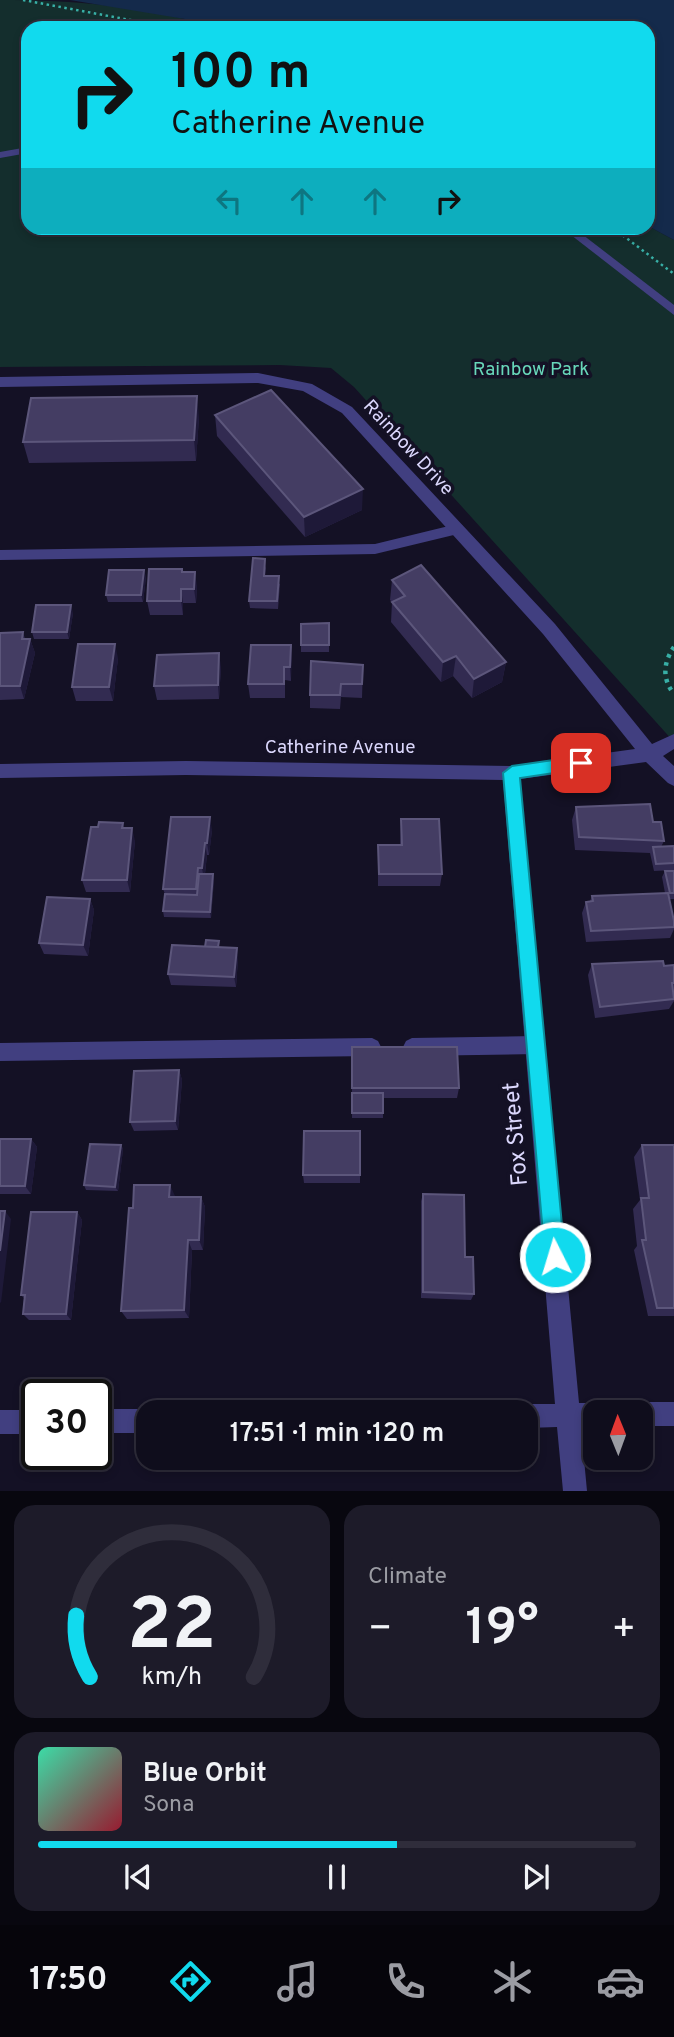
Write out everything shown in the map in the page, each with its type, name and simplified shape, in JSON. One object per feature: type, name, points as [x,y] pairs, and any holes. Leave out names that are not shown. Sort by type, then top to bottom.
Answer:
[{"type":"street","name":"Rainbow Drive","points":[[0,382],[258,378],[307,387],[347,410],[549,629],[650,754],[674,778]]},
{"type":"street","name":"Catherine Avenue","points":[[0,771],[186,768],[512,773],[650,754],[674,741]]},
{"type":"street","name":"Fox Street","points":[[512,773],[575,1491]]},
{"type":"street","points":[[653,1414],[674,1414]]},
{"type":"street","points":[[538,1416],[583,1415]]},
{"type":"street","points":[[112,1421],[136,1420]]},
{"type":"street","points":[[0,1422],[21,1422]]},
{"type":"lane","points":[[0,155],[21,151]]},
{"type":"lane","points":[[577,235],[631,274],[674,311]]},
{"type":"lane","points":[[0,555],[375,549],[457,529]]},
{"type":"lane","points":[[0,1052],[536,1045]]},
{"type":"path","points":[[23,0],[136,21]]},
{"type":"path","points":[[622,235],[674,274]]},
{"type":"path","points":[[674,647],[665,663],[664,675],[667,687],[674,694]]},
{"type":"green space","name":"Rainbow Park","points":[[0,0],[110,6],[194,21],[21,21],[21,235],[655,235],[655,230],[674,240],[674,742],[354,387],[331,368],[280,365],[0,367]]},
{"type":"water","points":[[70,0],[674,0],[674,240],[655,230],[655,21],[197,21]]},
{"type":"building","points":[[271,390],[363,489],[304,517],[215,415]]},
{"type":"building","points":[[197,396],[194,440],[23,442],[31,398]]},
{"type":"building","points":[[253,558],[265,559],[264,576],[279,576],[277,601],[249,601]]},
{"type":"building","points":[[421,565],[506,662],[474,679],[456,656],[443,662],[392,602],[405,596],[392,580]]},
{"type":"building","points":[[149,569],[182,569],[182,572],[195,572],[194,589],[181,589],[181,601],[147,601]]},
{"type":"building","points":[[109,570],[144,570],[141,595],[106,595]]},
{"type":"building","points":[[36,605],[71,605],[67,632],[32,632]]},
{"type":"building","points":[[329,623],[329,645],[301,645],[301,624]]},
{"type":"building","points":[[23,632],[22,639],[30,639],[20,686],[0,686],[0,633]]},
{"type":"building","points":[[78,644],[115,644],[109,687],[72,687]]},
{"type":"building","points":[[251,645],[291,645],[290,667],[284,667],[284,684],[248,684]]},
{"type":"building","points":[[219,653],[218,685],[154,686],[157,655]]},
{"type":"building","points":[[311,661],[363,665],[362,684],[341,684],[340,695],[310,695]]},
{"type":"building","points":[[650,804],[653,822],[661,822],[664,841],[579,837],[576,807]]},
{"type":"building","points":[[171,817],[210,817],[196,889],[163,889]]},
{"type":"building","points":[[401,819],[439,819],[442,874],[379,874],[378,845],[402,845]]},
{"type":"building","points":[[99,822],[123,823],[122,828],[132,828],[127,880],[82,880],[91,827],[98,827]]},
{"type":"building","points":[[674,846],[674,863],[656,864],[653,847]]},
{"type":"building","points":[[665,871],[674,871],[674,893],[670,893]]},
{"type":"building","points":[[199,874],[213,874],[210,912],[163,911],[165,894],[197,895]]},
{"type":"building","points":[[668,893],[674,927],[591,931],[586,902],[593,901],[592,896]]},
{"type":"building","points":[[47,897],[90,899],[83,945],[39,943]]},
{"type":"building","points":[[206,940],[219,941],[218,947],[205,947]]},
{"type":"building","points":[[172,945],[237,948],[234,977],[168,974]]},
{"type":"building","points":[[663,961],[664,966],[674,965],[674,999],[600,1007],[592,964]]},
{"type":"building","points":[[352,1047],[457,1047],[459,1088],[352,1088]]},
{"type":"building","points":[[179,1070],[175,1121],[130,1122],[134,1071]]},
{"type":"building","points":[[352,1093],[383,1093],[383,1113],[352,1113]]},
{"type":"building","points":[[304,1131],[360,1131],[360,1175],[303,1175]]},
{"type":"building","points":[[0,1139],[31,1139],[25,1186],[0,1186]]},
{"type":"building","points":[[90,1144],[121,1145],[115,1187],[84,1185]]},
{"type":"building","points":[[642,1145],[674,1145],[674,1308],[657,1308],[642,1240],[646,1240],[641,1198],[649,1198]]},
{"type":"building","points":[[134,1185],[170,1185],[169,1197],[201,1197],[199,1240],[188,1240],[184,1310],[121,1311],[129,1208],[133,1208]]},
{"type":"building","points":[[423,1194],[464,1195],[465,1257],[473,1257],[474,1294],[423,1292]]},
{"type":"building","points":[[0,1211],[5,1211],[0,1251]]},
{"type":"building","points":[[31,1212],[77,1212],[66,1314],[23,1314],[25,1295],[21,1295]]},
{"type":"route","points":[[555,1257],[512,773],[581,763]]}]
